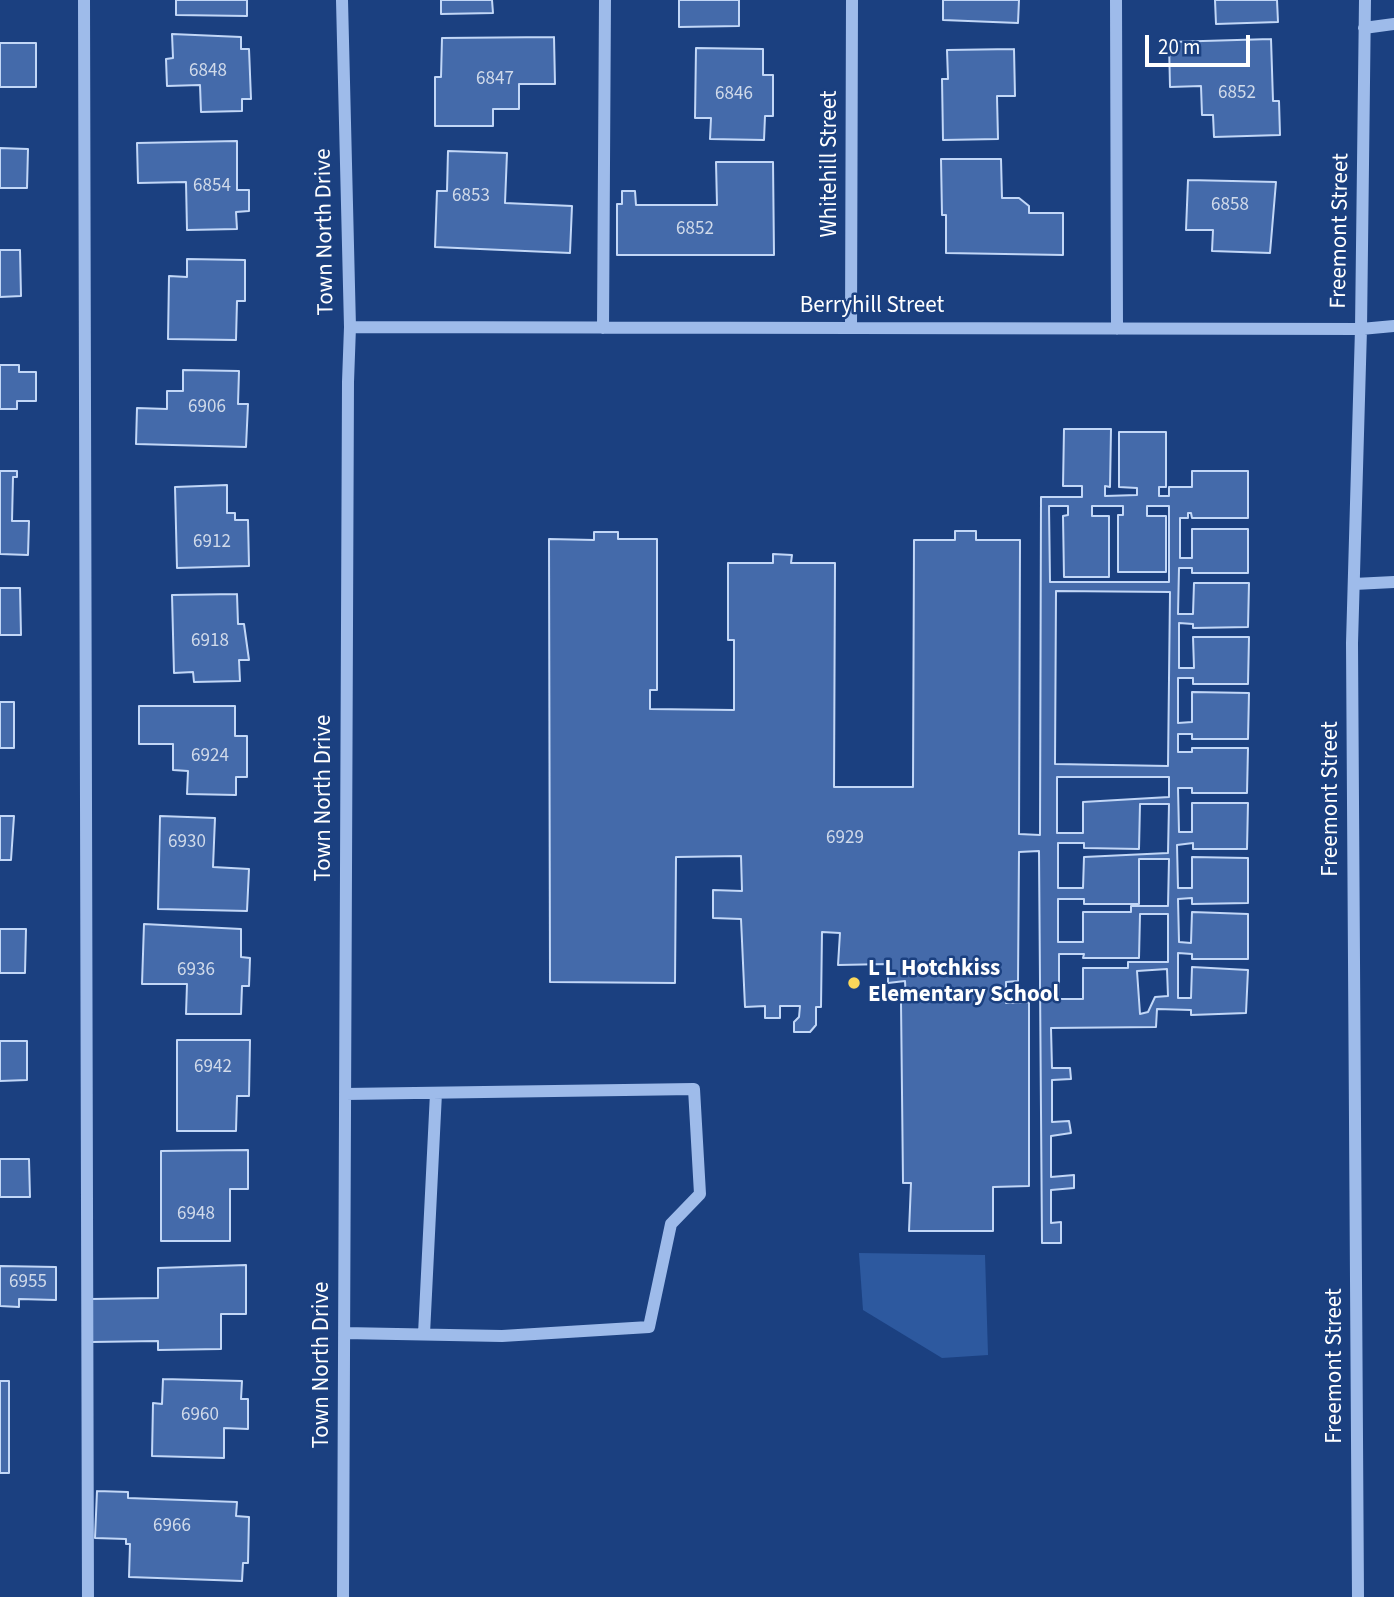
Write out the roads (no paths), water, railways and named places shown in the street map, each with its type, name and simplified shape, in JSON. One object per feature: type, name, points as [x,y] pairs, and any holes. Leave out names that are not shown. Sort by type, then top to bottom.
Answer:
[{"type":"street","points":[[84,0],[88,1597]]},
{"type":"street","name":"Town North Drive","points":[[342,0],[350,327],[343,1597]]},
{"type":"street","points":[[603,328],[605,0]]},
{"type":"street","name":"Whitehill Street","points":[[851,328],[852,0]]},
{"type":"street","points":[[1116,0],[1117,329]]},
{"type":"street","name":"Freemont Street","points":[[1358,1597],[1352,643],[1362,329],[1365,0]]},
{"type":"street","points":[[1364,27],[1394,24]]},
{"type":"street","name":"Berryhill Street","points":[[350,327],[1362,329],[1394,326]]},
{"type":"street","points":[[1354,584],[1394,582]]},
{"type":"street","points":[[344,1333],[502,1336],[649,1327],[671,1224],[700,1194],[694,1089],[345,1094]]},
{"type":"street","points":[[424,1334],[436,1093]]},
{"type":"place","name":"L L Hotchkiss Elementary School","points":[[854,983]]}]
